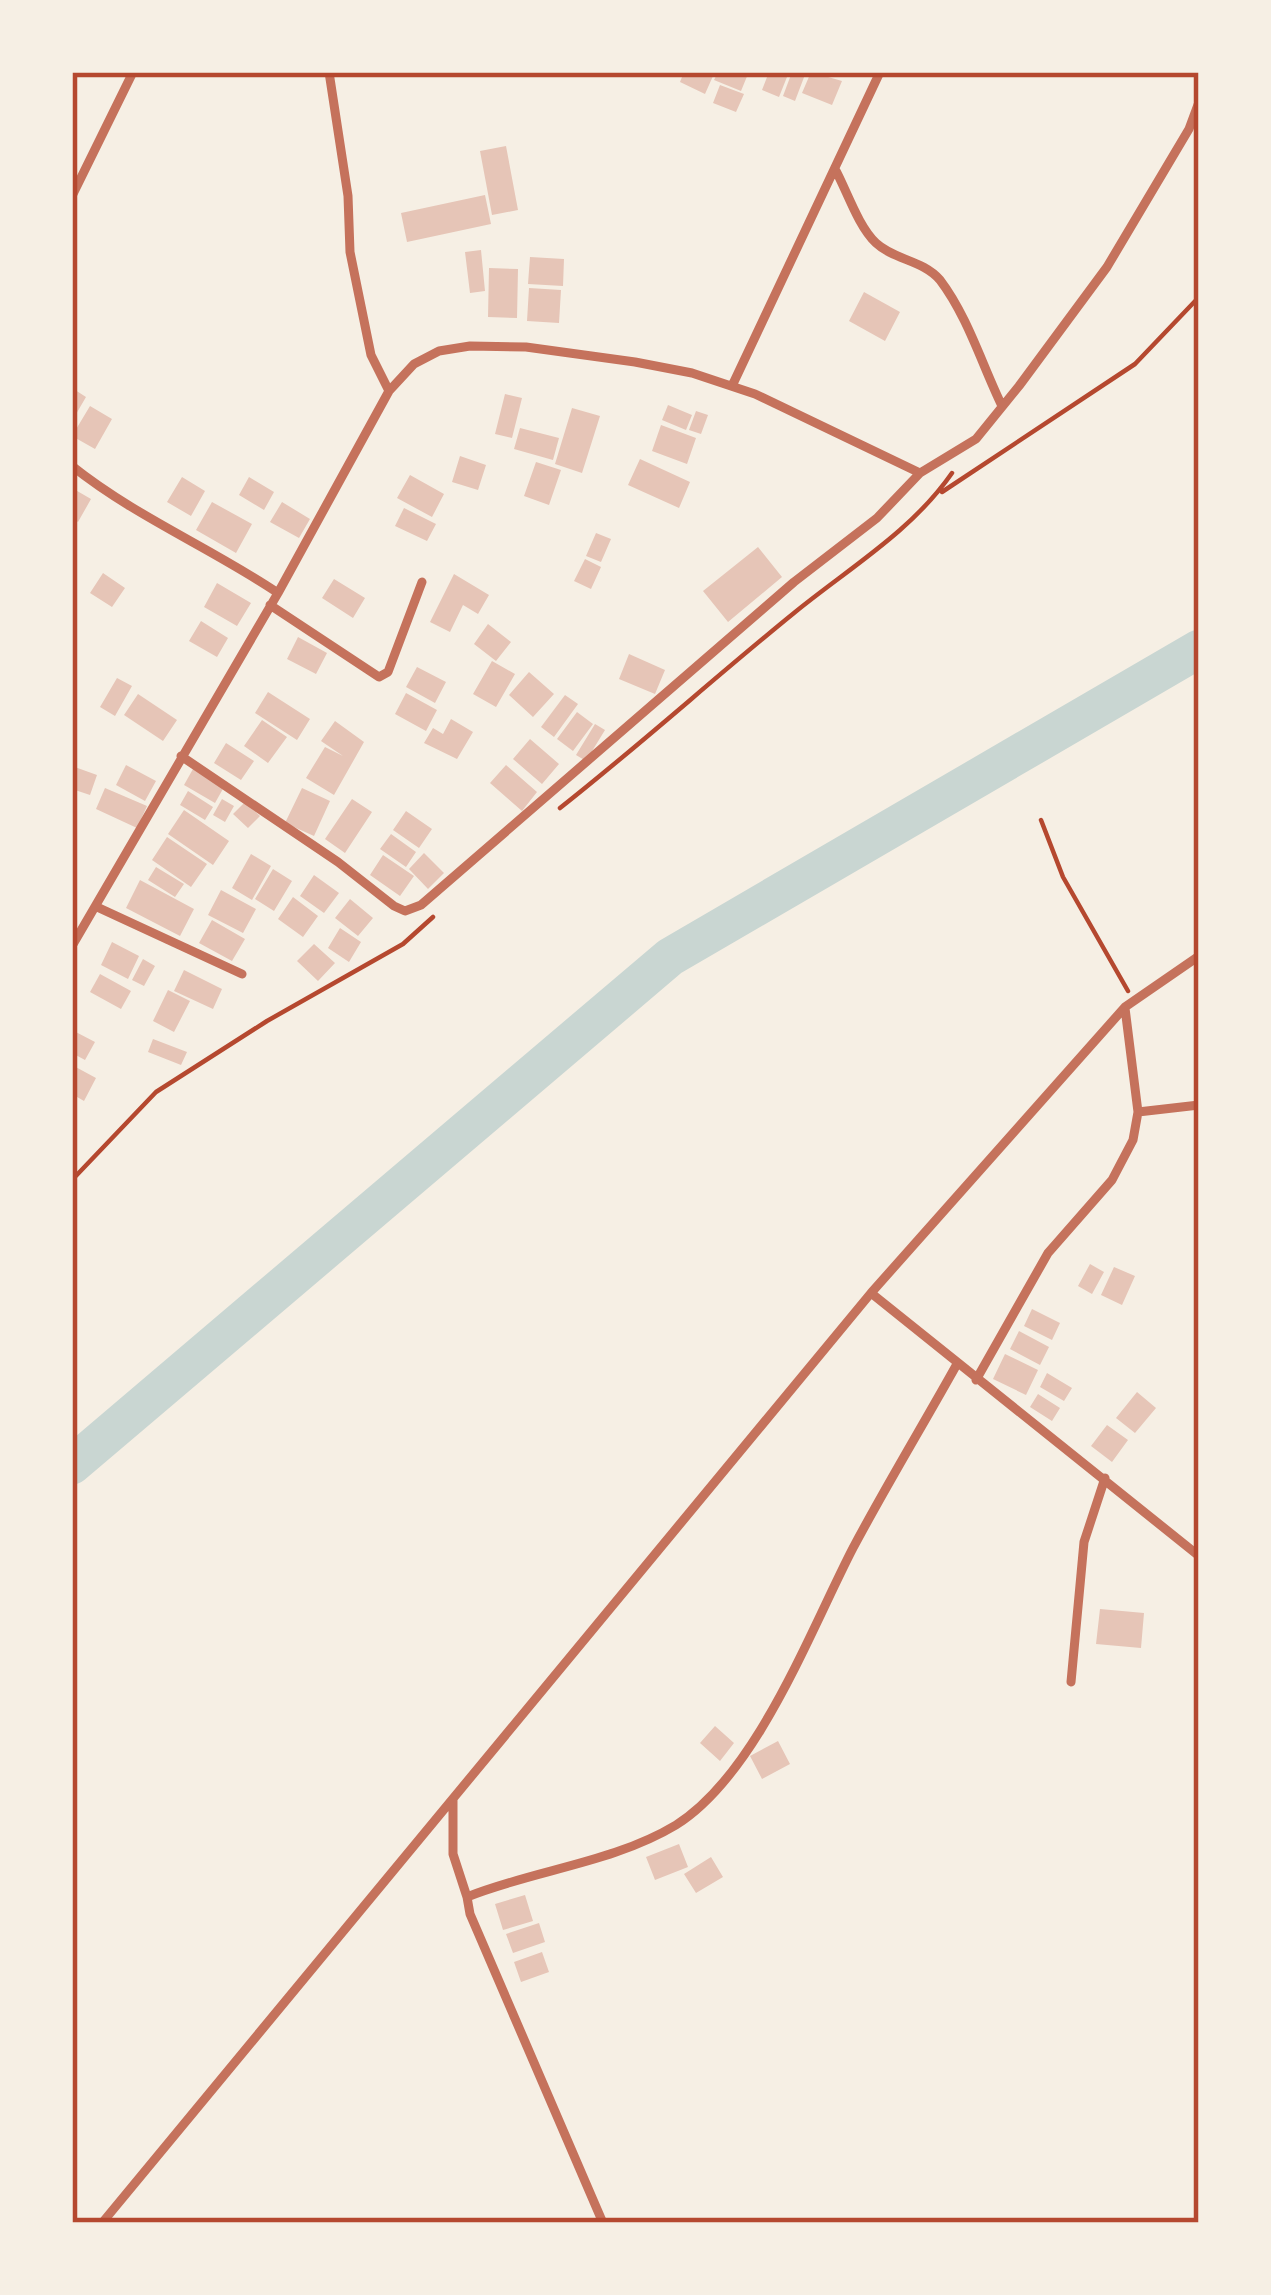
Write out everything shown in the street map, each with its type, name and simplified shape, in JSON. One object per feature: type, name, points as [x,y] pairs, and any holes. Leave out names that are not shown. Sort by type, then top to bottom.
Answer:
[{"type":"street","points":[[72,196],[133,72]]},
{"type":"street","points":[[329,72],[348,196],[350,252],[371,355],[389,391]]},
{"type":"street","points":[[732,386],[880,72]]},
{"type":"street","points":[[181,755],[394,906],[405,911],[421,905],[794,582],[877,518],[920,473],[976,439],[1107,267],[1189,129],[1199,102]]},
{"type":"street","points":[[835,169],[871,237],[940,281],[961,315],[1002,406]]},
{"type":"street","points":[[72,946],[278,593],[389,391],[414,364],[439,351],[470,346],[526,347],[635,362],[732,386],[920,473]]},
{"type":"street","points":[[72,466],[153,522],[229,560],[278,593]]},
{"type":"street","points":[[270,605],[379,677],[388,672],[422,582]]},
{"type":"street","points":[[98,907],[242,974]]},
{"type":"street","points":[[102,2223],[871,1293],[1130,1004],[1199,956]]},
{"type":"street","points":[[976,1380],[1048,1253],[1112,1180],[1133,1140],[1138,1112],[1130,1004]]},
{"type":"street","points":[[1138,1112],[1199,1106]]},
{"type":"street","points":[[871,1293],[1199,1556]]},
{"type":"street","points":[[467,1898],[618,1850],[676,1825],[714,1792],[752,1741],[957,1364]]},
{"type":"street","points":[[1071,1682],[1084,1542],[1105,1478]]},
{"type":"street","points":[[453,1799],[452,1854],[479,1936],[602,2223]]},
{"type":"path","points":[[937,495],[1135,364],[1199,297]]},
{"type":"path","points":[[1041,820],[1063,877],[1130,1004]]},
{"type":"building","points":[[684,72],[713,76],[705,94],[680,82]]},
{"type":"building","points":[[718,72],[748,74],[741,91],[714,80]]},
{"type":"building","points":[[769,72],[789,72],[779,97],[762,90]]},
{"type":"building","points":[[792,72],[806,72],[795,101],[783,96]]},
{"type":"building","points":[[811,72],[842,81],[832,105],[802,93]]},
{"type":"building","points":[[720,85],[744,94],[736,112],[713,103]]},
{"type":"building","points":[[506,146],[518,210],[492,215],[480,151]]},
{"type":"building","points":[[485,195],[491,224],[407,242],[401,213]]},
{"type":"building","points":[[481,250],[485,291],[470,293],[465,252]]},
{"type":"building","points":[[530,257],[564,259],[563,286],[528,284]]},
{"type":"building","points":[[489,268],[518,269],[517,318],[488,317]]},
{"type":"building","points":[[529,288],[561,290],[559,323],[527,321]]},
{"type":"building","points":[[864,292],[900,312],[885,341],[849,321]]},
{"type":"building","points":[[72,388],[86,397],[72,421]]},
{"type":"building","points":[[505,394],[522,398],[512,438],[495,434]]},
{"type":"building","points":[[668,405],[692,415],[686,430],[662,420]]},
{"type":"building","points":[[90,406],[112,419],[95,449],[72,436]]},
{"type":"building","points":[[572,408],[600,416],[582,473],[555,464]]},
{"type":"building","points":[[696,411],[708,415],[701,434],[689,430]]},
{"type":"building","points":[[661,425],[696,438],[687,464],[652,451]]},
{"type":"building","points":[[520,428],[559,438],[553,460],[514,449]]},
{"type":"building","points":[[460,456],[486,465],[478,490],[452,482]]},
{"type":"building","points":[[640,459],[690,482],[679,508],[628,485]]},
{"type":"building","points":[[536,462],[561,470],[549,505],[524,496]]},
{"type":"building","points":[[410,475],[444,494],[432,517],[397,498]]},
{"type":"building","points":[[182,477],[205,491],[191,516],[167,502]]},
{"type":"building","points":[[249,477],[274,492],[264,510],[239,495]]},
{"type":"building","points":[[72,488],[91,499],[78,522],[72,518]]},
{"type":"building","points":[[212,502],[252,524],[236,553],[196,530]]},
{"type":"building","points":[[282,502],[310,519],[299,538],[270,522]]},
{"type":"building","points":[[404,508],[436,524],[427,541],[395,526]]},
{"type":"building","points":[[596,533],[611,539],[601,562],[586,556]]},
{"type":"building","points":[[758,547],[782,577],[728,622],[703,591]]},
{"type":"building","points":[[585,559],[601,567],[591,589],[574,581]]},
{"type":"building","points":[[103,573],[125,588],[112,607],[90,593]]},
{"type":"building","points":[[454,574],[489,595],[478,614],[463,605],[450,632],[430,622]]},
{"type":"building","points":[[334,579],[365,598],[353,618],[322,598]]},
{"type":"building","points":[[217,583],[251,603],[237,626],[204,607]]},
{"type":"building","points":[[201,621],[228,638],[217,657],[189,641]]},
{"type":"building","points":[[488,624],[511,642],[496,661],[474,644]]},
{"type":"building","points":[[298,637],[327,653],[316,674],[287,659]]},
{"type":"building","points":[[629,654],[665,670],[655,694],[619,679]]},
{"type":"building","points":[[492,661],[515,674],[496,707],[473,694]]},
{"type":"building","points":[[417,667],[446,682],[435,703],[406,687]]},
{"type":"building","points":[[529,672],[554,694],[533,717],[509,695]]},
{"type":"building","points":[[117,678],[132,686],[115,716],[100,707]]},
{"type":"building","points":[[268,692],[310,719],[297,740],[255,713]]},
{"type":"building","points":[[406,693],[437,710],[426,731],[395,714]]},
{"type":"building","points":[[138,694],[177,720],[163,741],[124,715]]},
{"type":"building","points":[[565,695],[578,704],[554,737],[541,727]]},
{"type":"building","points":[[577,712],[593,724],[573,751],[557,739]]},
{"type":"building","points":[[451,719],[473,732],[457,759],[424,743],[433,728],[443,734]]},
{"type":"building","points":[[262,720],[287,737],[268,763],[244,746]]},
{"type":"building","points":[[335,721],[364,742],[334,795],[306,778],[325,747],[343,756],[321,741]]},
{"type":"building","points":[[595,724],[605,730],[586,761],[576,755]]},
{"type":"building","points":[[530,739],[559,764],[542,784],[513,759]]},
{"type":"building","points":[[226,743],[254,761],[241,780],[214,763]]},
{"type":"building","points":[[126,765],[156,781],[145,801],[116,785]]},
{"type":"building","points":[[506,765],[537,792],[522,811],[490,783]]},
{"type":"building","points":[[72,766],[97,775],[90,795],[72,789]]},
{"type":"building","points":[[193,769],[224,787],[215,803],[184,785]]},
{"type":"building","points":[[105,788],[147,806],[137,828],[96,809]]},
{"type":"building","points":[[302,788],[330,801],[314,836],[285,823]]},
{"type":"building","points":[[188,791],[213,807],[205,820],[180,805]]},
{"type":"building","points":[[222,799],[234,806],[225,822],[213,815]]},
{"type":"building","points":[[352,799],[372,812],[345,853],[325,839]]},
{"type":"building","points":[[245,802],[260,816],[248,828],[233,814]]},
{"type":"building","points":[[184,810],[229,841],[213,865],[168,834]]},
{"type":"building","points":[[406,811],[432,829],[419,848],[393,830]]},
{"type":"building","points":[[391,834],[416,852],[406,867],[380,849]]},
{"type":"building","points":[[167,837],[207,864],[191,887],[152,860]]},
{"type":"building","points":[[424,853],[444,873],[428,889],[409,869]]},
{"type":"building","points":[[251,854],[271,866],[252,900],[232,888]]},
{"type":"building","points":[[383,855],[414,876],[400,896],[370,875]]},
{"type":"building","points":[[156,867],[184,884],[175,897],[148,880]]},
{"type":"building","points":[[273,869],[292,881],[274,911],[255,899]]},
{"type":"building","points":[[314,875],[339,893],[324,913],[300,896]]},
{"type":"building","points":[[140,880],[194,909],[180,936],[126,908]]},
{"type":"building","points":[[221,890],[256,909],[243,933],[208,915]]},
{"type":"building","points":[[293,897],[318,916],[303,937],[278,919]]},
{"type":"building","points":[[350,899],[373,918],[358,936],[335,918]]},
{"type":"building","points":[[212,920],[245,939],[232,961],[199,943]]},
{"type":"building","points":[[340,928],[361,942],[349,962],[328,948]]},
{"type":"building","points":[[112,942],[139,956],[128,979],[101,965]]},
{"type":"building","points":[[314,944],[335,963],[318,981],[297,961]]},
{"type":"building","points":[[143,959],[155,966],[144,986],[132,980]]},
{"type":"building","points":[[184,970],[222,989],[213,1009],[174,991]]},
{"type":"building","points":[[100,974],[131,991],[121,1009],[90,992]]},
{"type":"building","points":[[168,990],[190,1001],[174,1032],[153,1021]]},
{"type":"building","points":[[72,1030],[95,1042],[85,1060],[72,1053]]},
{"type":"building","points":[[153,1039],[187,1052],[181,1065],[148,1052]]},
{"type":"building","points":[[72,1065],[96,1078],[84,1101],[72,1094]]},
{"type":"building","points":[[1090,1264],[1104,1272],[1092,1294],[1078,1286]]},
{"type":"building","points":[[1114,1267],[1135,1276],[1122,1305],[1101,1295]]},
{"type":"building","points":[[1032,1309],[1060,1323],[1052,1340],[1024,1326]]},
{"type":"building","points":[[1019,1331],[1049,1347],[1040,1365],[1010,1349]]},
{"type":"building","points":[[1005,1354],[1038,1370],[1026,1395],[993,1379]]},
{"type":"building","points":[[1047,1373],[1072,1388],[1064,1401],[1040,1387]]},
{"type":"building","points":[[1137,1392],[1156,1408],[1135,1433],[1116,1418]]},
{"type":"building","points":[[1038,1394],[1060,1408],[1052,1421],[1030,1407]]},
{"type":"building","points":[[1107,1425],[1128,1440],[1112,1462],[1091,1446]]},
{"type":"building","points":[[1100,1609],[1144,1613],[1141,1648],[1096,1644]]},
{"type":"building","points":[[715,1726],[734,1743],[720,1761],[700,1743]]},
{"type":"building","points":[[778,1741],[790,1764],[762,1779],[750,1756]]},
{"type":"building","points":[[679,1844],[688,1867],[655,1880],[646,1857]]},
{"type":"building","points":[[711,1857],[723,1877],[696,1893],[684,1874]]},
{"type":"building","points":[[525,1895],[533,1921],[503,1930],[495,1904]]},
{"type":"building","points":[[539,1923],[545,1942],[513,1953],[506,1934]]},
{"type":"building","points":[[542,1952],[549,1972],[521,1982],[514,1962]]},
{"type":"waterway","points":[[72,1465],[670,957],[1199,649]]}]
